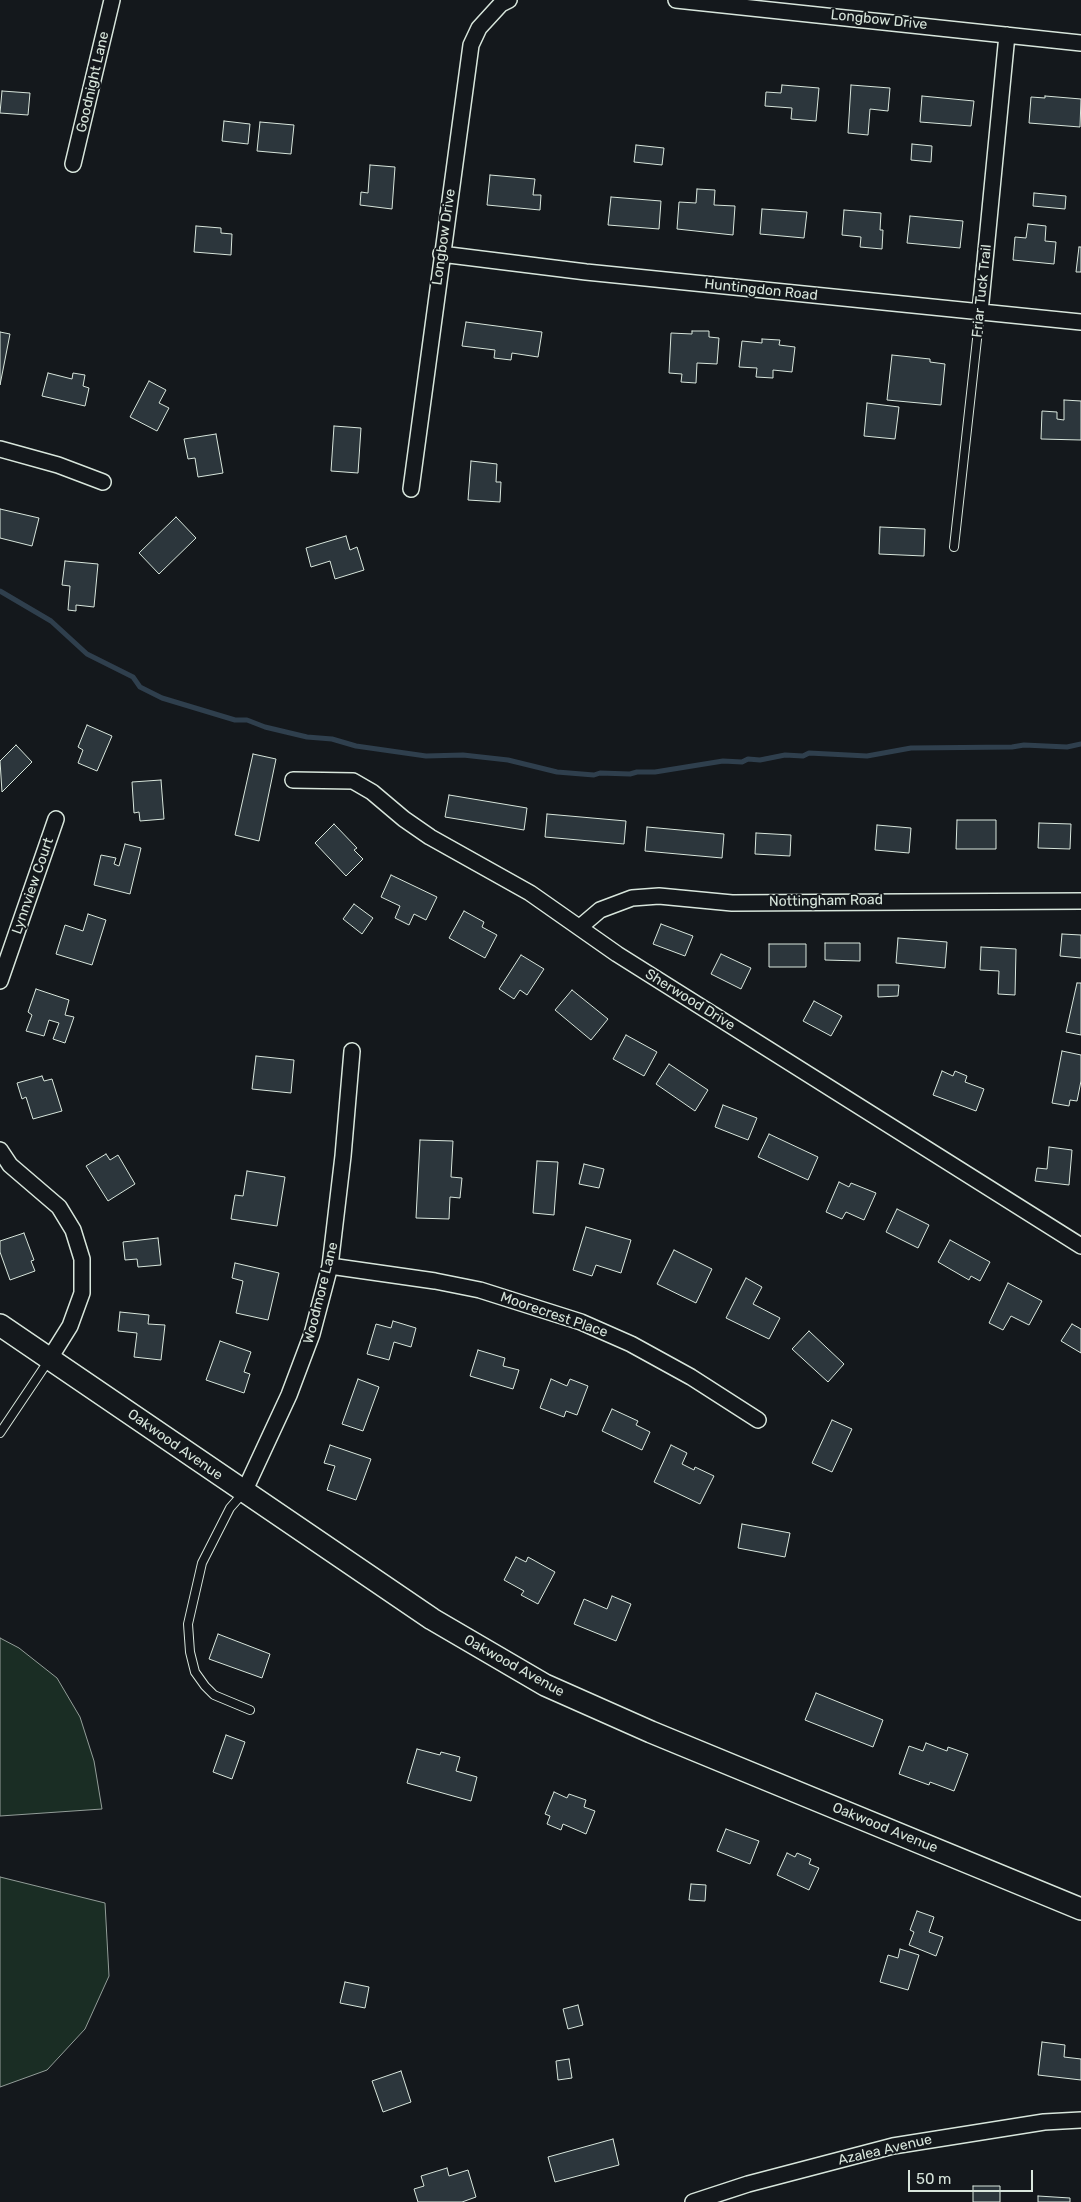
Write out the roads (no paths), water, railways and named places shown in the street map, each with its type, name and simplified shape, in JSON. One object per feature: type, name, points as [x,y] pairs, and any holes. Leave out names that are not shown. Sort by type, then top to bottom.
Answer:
[{"type":"street","name":"Goodnight Lane","points":[[73,164],[112,0]]},
{"type":"street","name":"Longbow Drive","points":[[410,490],[471,46],[479,28],[501,4],[509,0]]},
{"type":"street","name":"Longbow Drive","points":[[676,0],[1081,43]]},
{"type":"street","name":"Friar Tuck Trail","points":[[980,312],[1007,35]]},
{"type":"street","name":"Huntingdon Road","points":[[441,254],[586,272],[1081,322]]},
{"type":"street","points":[[0,449],[58,465],[103,482]]},
{"type":"street","name":"Sherwood Drive","points":[[293,780],[353,781],[372,792],[404,819],[430,837],[530,893],[617,954],[1081,1246]]},
{"type":"street","name":"Lynnview Court","points":[[0,981],[56,819]]},
{"type":"street","name":"Nottingham Road","points":[[580,927],[600,910],[632,898],[659,896],[732,903],[1081,901]]},
{"type":"street","name":"Woodmore Lane","points":[[244,1492],[289,1394],[312,1334],[330,1266],[341,1175],[352,1051]]},
{"type":"street","points":[[0,1150],[10,1164],[59,1207],[73,1230],[82,1259],[82,1293],[70,1326],[50,1358]]},
{"type":"street","name":"Moorecrest Place","points":[[330,1266],[435,1281],[480,1290],[580,1322],[631,1344],[665,1362],[758,1420]]},
{"type":"street","name":"Oakwood Avenue","points":[[0,1325],[432,1619],[545,1685],[651,1732],[1081,1909]]},
{"type":"street","name":"Azalea Avenue","points":[[693,2202],[748,2184],[893,2146],[1044,2122],[1081,2120]]},
{"type":"lane","name":"Friar Tuck Trail","points":[[954,547],[980,312]]},
{"type":"lane","points":[[0,1433],[50,1358]]},
{"type":"lane","points":[[244,1492],[230,1508],[202,1563],[188,1624],[190,1652],[196,1672],[205,1686],[214,1695],[250,1710]]},
{"type":"waterway","points":[[0,591],[51,621],[87,654],[133,677],[140,687],[162,698],[235,720],[247,720],[265,727],[307,737],[332,739],[356,746],[426,756],[463,755],[508,760],[557,772],[594,775],[600,773],[630,774],[655,772],[723,761],[742,762],[748,759],[760,760],[785,755],[803,756],[809,753],[867,756],[911,748],[1012,747],[1024,745],[1067,747],[1081,744]]}]
